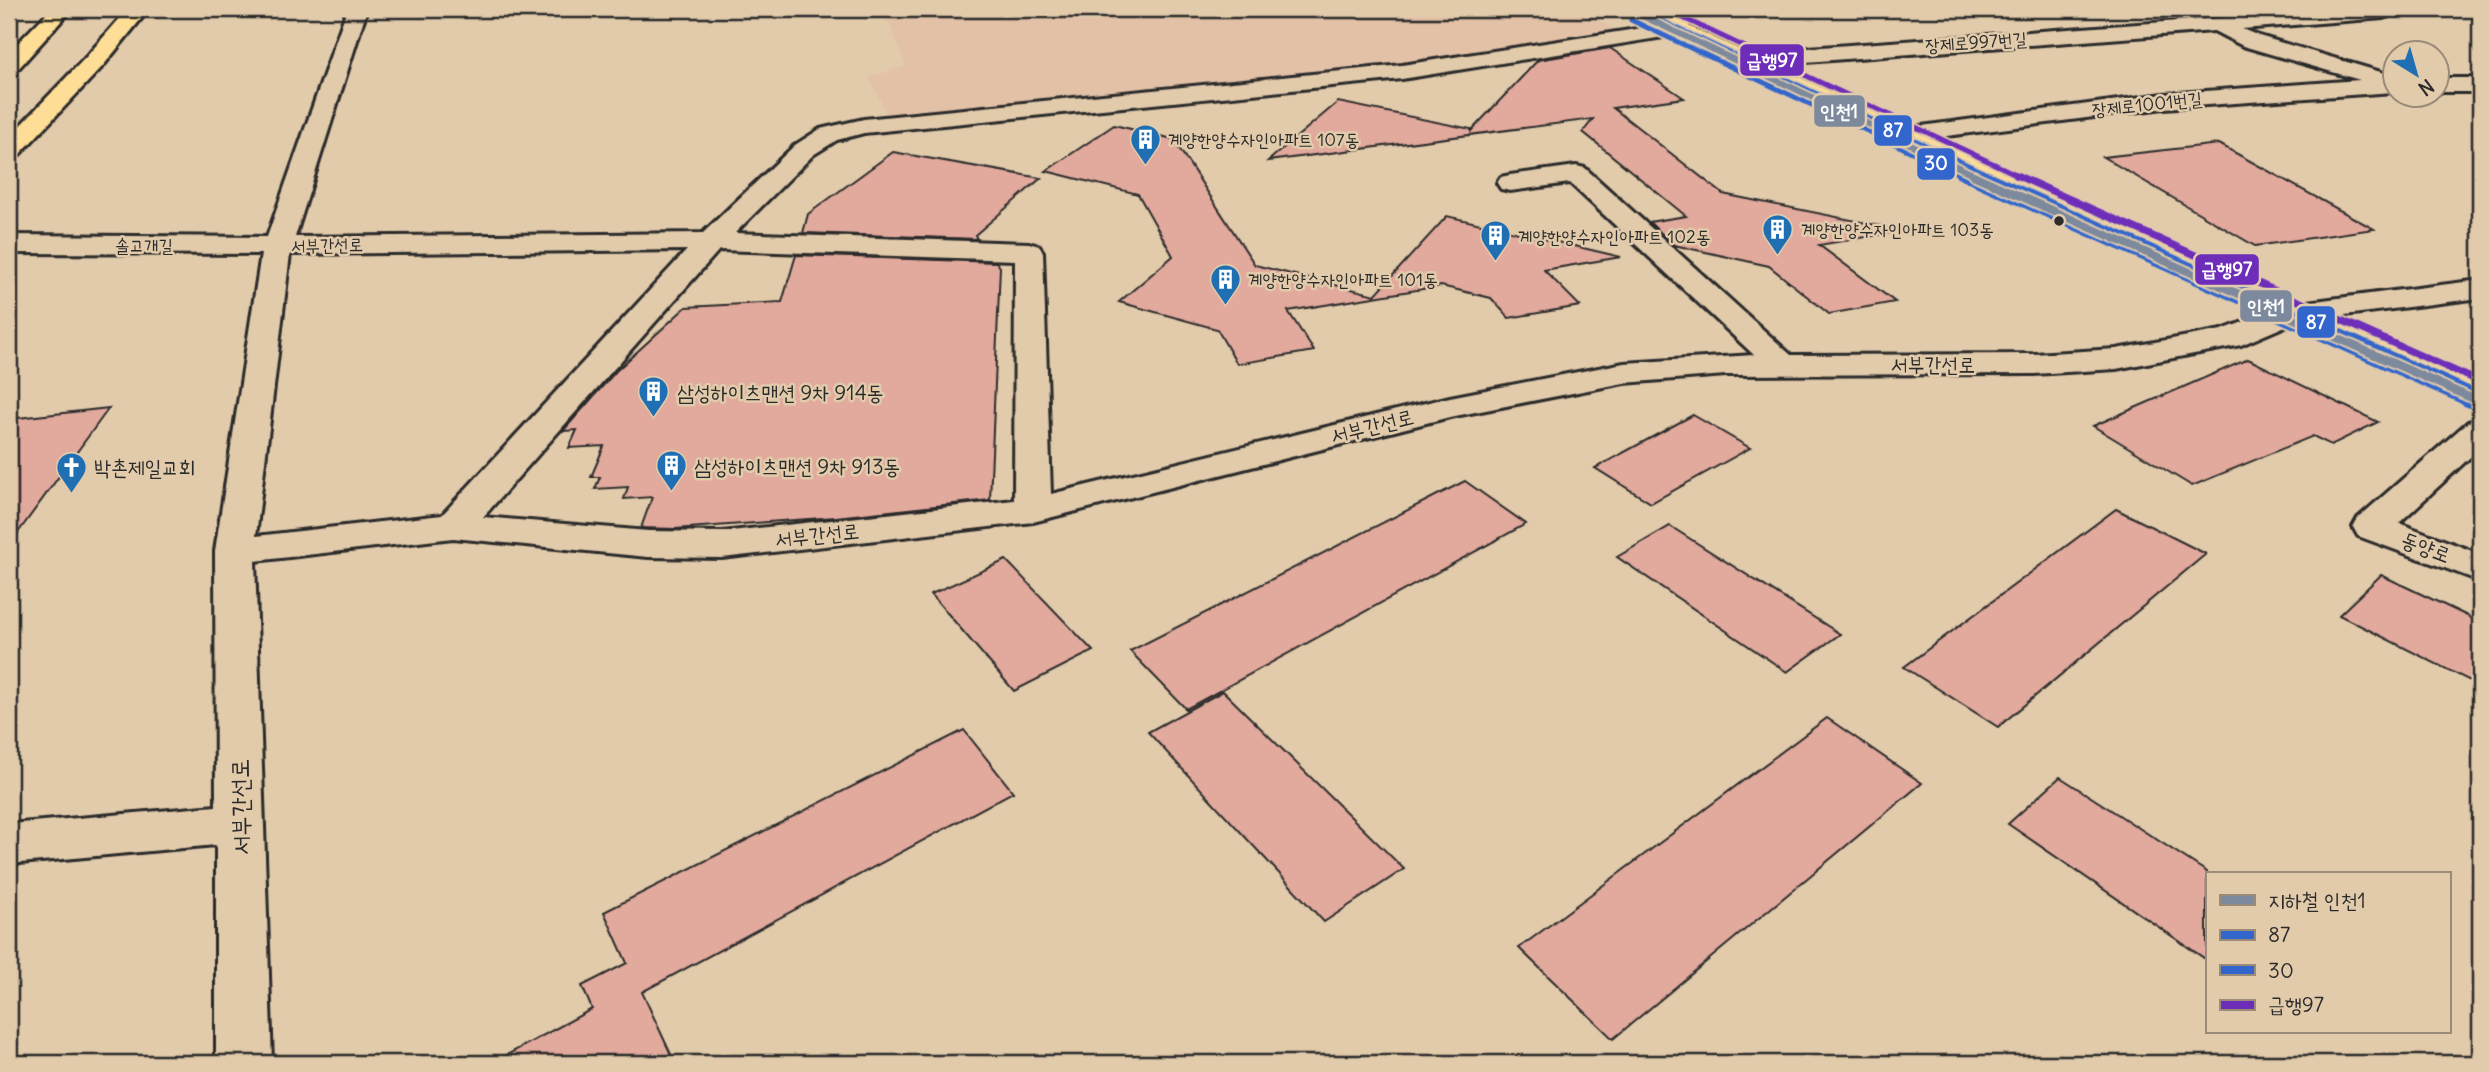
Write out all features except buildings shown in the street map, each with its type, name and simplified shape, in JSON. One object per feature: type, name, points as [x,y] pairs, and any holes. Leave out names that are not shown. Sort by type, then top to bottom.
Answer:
[{"type":"main road","points":[[9,65],[62,9]]},
{"type":"main road","points":[[9,151],[95,61],[139,9]]},
{"type":"main road","points":[[1636,9],[1900,135],[2291,313],[2480,395]]},
{"type":"street","name":"서부간선로","points":[[244,1063],[235,551],[272,264],[357,9]]},
{"type":"street","points":[[453,526],[711,241],[804,150],[829,134],[864,126],[1402,72],[1676,29],[1689,9]]},
{"type":"street","name":"장제로997번길","points":[[2165,9],[2213,24]]},
{"type":"street","name":"장제로997번길","points":[[1740,60],[2384,12],[2389,9]]},
{"type":"street","points":[[2213,24],[2251,41],[2380,80]]},
{"type":"street","name":"장제로1001번길","points":[[1900,135],[2164,101],[2380,85]]},
{"type":"street","points":[[2450,85],[2480,85]]},
{"type":"street","points":[[1510,183],[1576,174],[1782,364]]},
{"type":"street","name":"서부간선로","points":[[279,246],[711,241],[1029,252],[1032,510]]},
{"type":"street","name":"솔고개길","points":[[9,244],[279,246]]},
{"type":"street","name":"서부간선로","points":[[235,551],[453,526],[648,544],[722,545],[1032,510],[1450,407],[1624,373],[1726,365],[2034,364],[2116,359],[2230,338],[2291,313],[2480,289]]},
{"type":"street","name":"동양로","points":[[2480,429],[2372,527],[2480,568]]},
{"type":"street","points":[[9,844],[240,823]]},
{"type":"shaded area","points":[[877,9],[1577,9],[1615,29],[1403,64],[887,114],[869,77],[906,66],[890,24]]},
{"type":"metro line","name":"인천1","points":[[1628,9],[1945,162],[2480,402]]},
{"type":"transit line","name":"87","points":[[1636,9],[2056,207],[2480,395]]},
{"type":"transit line","name":"급행97","points":[[1664,9],[2061,196],[2480,382]]},
{"type":"transit line","name":"30","points":[[1631,20],[2051,218],[2475,406]]},
{"type":"place","name":"계양한양수자인아파트 107동","points":[[1145,166]]},
{"type":"place","name":"계양한양수자인아파트 103동","points":[[1778,256]]},
{"type":"place","name":"계양한양수자인아파트 102동","points":[[1495,263]]},
{"type":"place","name":"계양한양수자인아파트 101동","points":[[1225,306]]},
{"type":"place","name":"삼성하이츠맨션 9차 914동","points":[[654,419]]},
{"type":"place","name":"삼성하이츠맨션 9차 913동","points":[[671,493]]},
{"type":"place","name":"박촌제일교회","points":[[71,494]]}]
